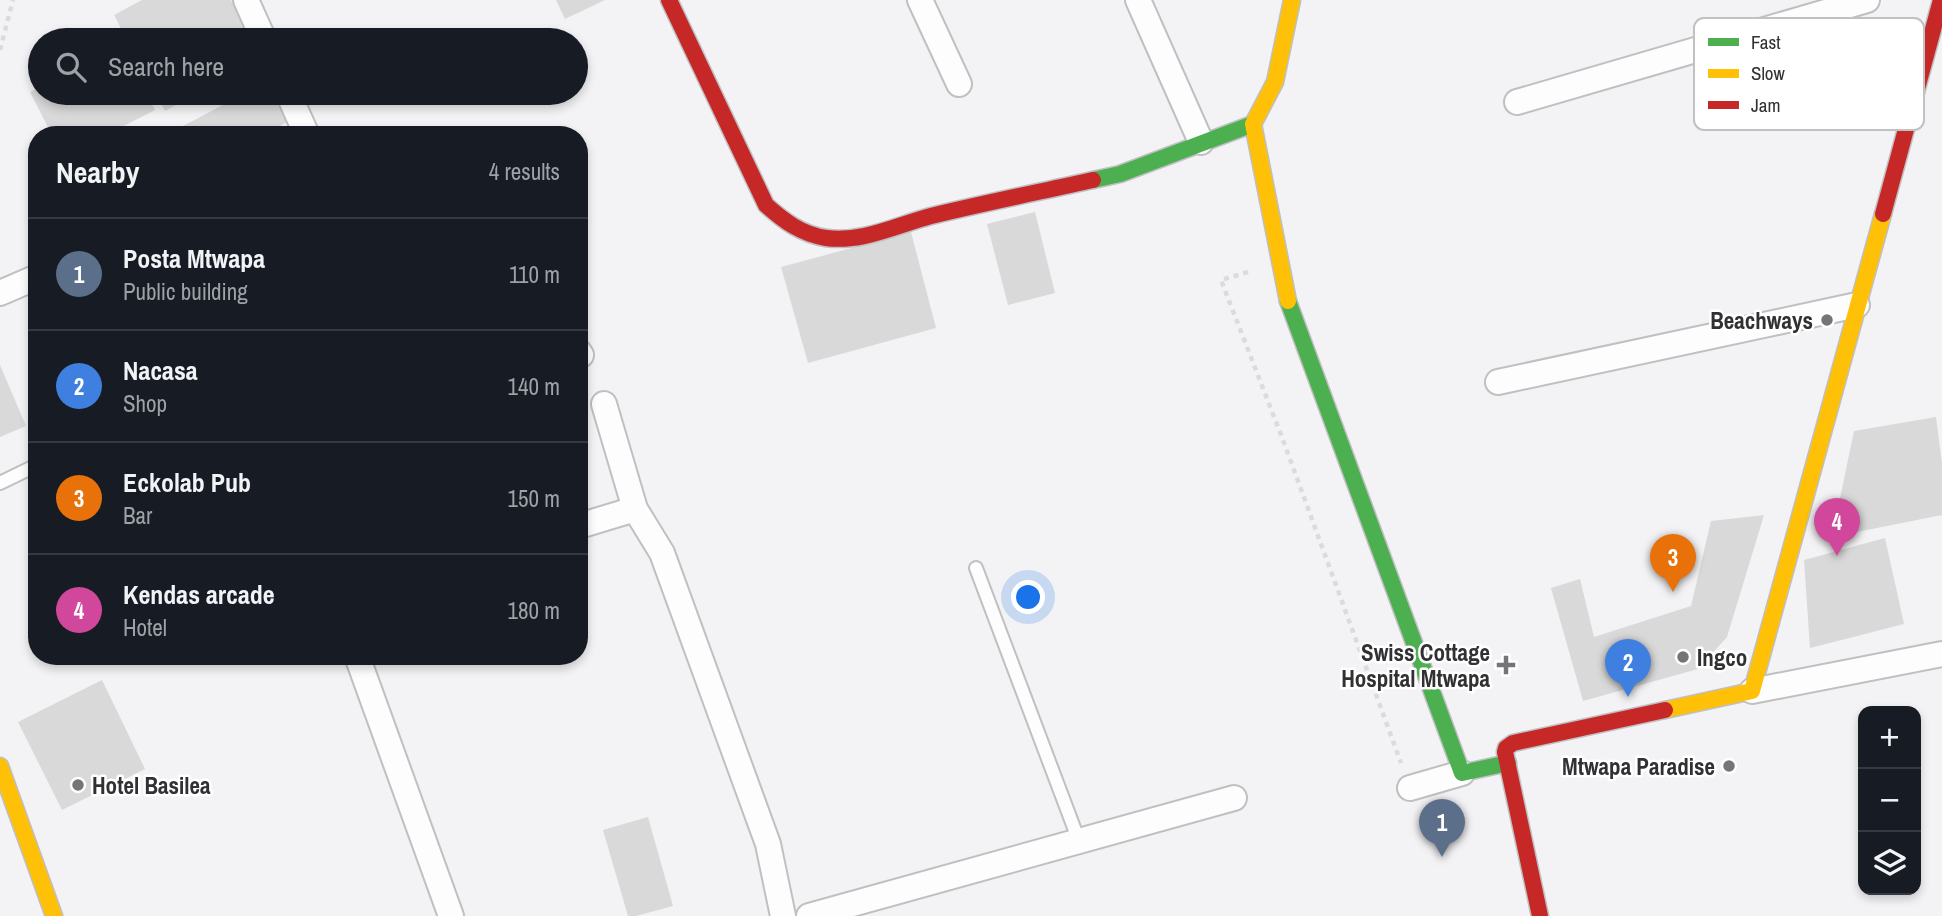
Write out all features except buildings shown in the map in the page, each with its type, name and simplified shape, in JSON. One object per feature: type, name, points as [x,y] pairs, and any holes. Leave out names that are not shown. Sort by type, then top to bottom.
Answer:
[{"type":"street","points":[[246,0],[259,28]]},
{"type":"street","points":[[669,0],[766,205],[786,223],[804,232],[827,238],[860,237],[928,217],[1120,174],[1253,124]]},
{"type":"street","points":[[920,0],[959,84]]},
{"type":"street","points":[[1138,0],[1201,142]]},
{"type":"street","points":[[1292,0],[1275,82],[1253,124],[1279,262],[1292,314],[1462,773]]},
{"type":"street","points":[[1805,18],[1867,0]]},
{"type":"street","points":[[1924,62],[1941,0]]},
{"type":"street","points":[[1517,102],[1694,50]]},
{"type":"street","points":[[293,105],[303,126]]},
{"type":"street","points":[[1752,691],[1905,130]]},
{"type":"street","points":[[0,293],[28,281]]},
{"type":"street","points":[[1498,382],[1857,305]]},
{"type":"street","points":[[604,404],[635,509],[662,552],[729,732],[768,844],[783,916]]},
{"type":"street","points":[[588,523],[635,509]]},
{"type":"street","points":[[1540,916],[1508,763],[1506,748],[1513,743],[1752,691],[1942,654]]},
{"type":"street","points":[[360,665],[451,916]]},
{"type":"street","points":[[1410,788],[1508,763]]},
{"type":"street","points":[[0,766],[54,916]]},
{"type":"street","points":[[809,916],[1234,799]]},
{"type":"lane","points":[[0,483],[28,469]]},
{"type":"lane","points":[[976,568],[1080,841]]},
{"type":"path","points":[[0,50],[13,0]]},
{"type":"path","points":[[1279,262],[1221,280],[1283,440],[1410,788]]},
{"type":"traffic: fast","points":[[1093,180],[1120,174],[1253,124]]},
{"type":"traffic: fast","points":[[1288,301],[1462,773],[1508,763]]},
{"type":"traffic: slow","points":[[1288,301],[1253,124],[1275,82],[1292,0]]},
{"type":"traffic: slow","points":[[1665,710],[1752,691],[1883,214]]},
{"type":"traffic: slow","points":[[0,766],[54,916]]},
{"type":"traffic: jam","points":[[669,0],[766,205],[801,230],[826,238],[866,236],[931,216],[1093,180]]},
{"type":"traffic: jam","points":[[1924,63],[1941,0]]},
{"type":"traffic: jam","points":[[1883,214],[1906,130]]},
{"type":"traffic: jam","points":[[1540,916],[1506,748],[1513,743],[1665,710]]},
{"type":"place","name":"Beachways","points":[[1827,320]]},
{"type":"place","name":"Kendas arcade","points":[[1837,556]]},
{"type":"place","name":"Eckolab Pub","points":[[1673,592]]},
{"type":"place","name":"Ingco","points":[[1683,657]]},
{"type":"place","name":"Swiss Cottage Hospital Mtwapa","points":[[1506,665]]},
{"type":"place","name":"Nacasa","points":[[1628,697]]},
{"type":"place","name":"Mtwapa Paradise","points":[[1729,766]]},
{"type":"place","name":"Hotel Basilea","points":[[78,785]]},
{"type":"place","name":"Posta Mtwapa","points":[[1442,857]]}]
